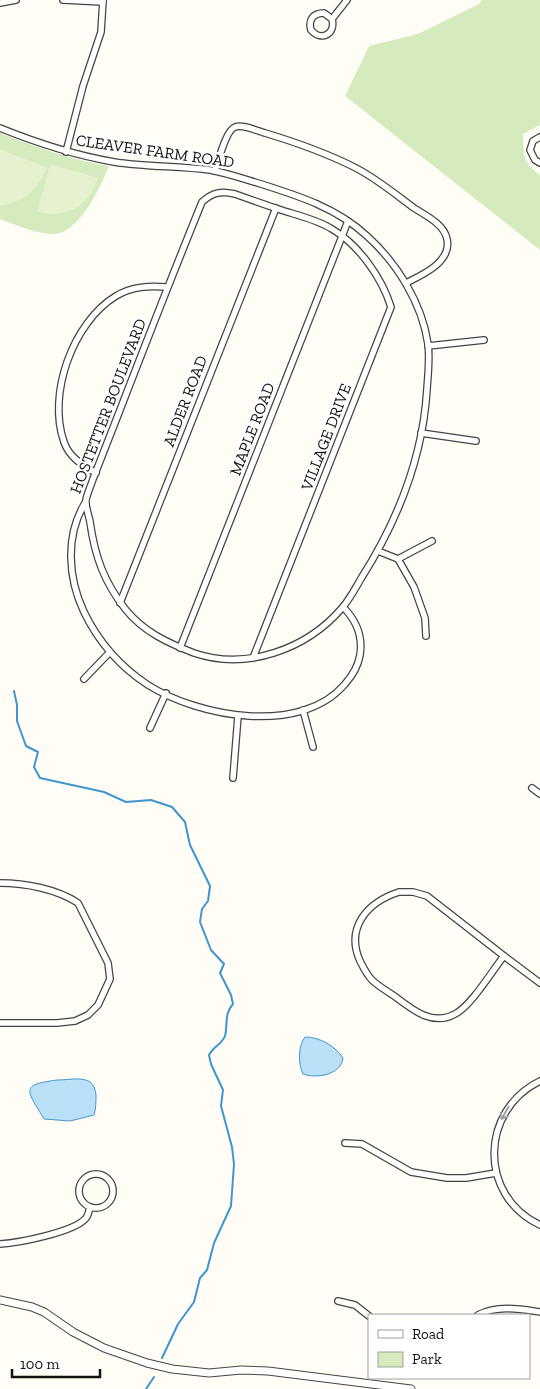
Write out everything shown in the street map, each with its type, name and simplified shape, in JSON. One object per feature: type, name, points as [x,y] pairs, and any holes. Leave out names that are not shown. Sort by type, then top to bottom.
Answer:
[{"type":"street","points":[[0,3],[16,0]]},
{"type":"street","points":[[63,0],[103,1],[101,32],[83,86],[66,152]]},
{"type":"street","points":[[332,19],[328,15],[317,14],[310,22],[311,30],[318,36],[327,35],[332,30],[332,19],[347,0]]},
{"type":"street","points":[[215,171],[229,131],[236,126],[278,137],[335,158],[356,168],[421,212],[443,231],[447,240],[446,249],[441,260],[433,269],[406,283]]},
{"type":"street","name":"CLEAVER FARM ROAD","points":[[0,128],[66,152],[136,165],[215,171],[299,196],[337,213],[368,237],[384,254],[406,283],[421,313],[428,346],[426,404],[421,433],[406,490],[389,530],[343,607]]},
{"type":"street","points":[[540,137],[533,141],[530,150],[534,160],[540,163]]},
{"type":"street","name":"CLEAVER FARM ROAD","points":[[168,287],[202,202],[211,194],[222,191],[235,194],[312,219],[331,228],[342,236]]},
{"type":"street","name":"ALDER ROAD","points":[[120,603],[276,208]]},
{"type":"street","name":"MAPLE ROAD","points":[[180,648],[348,221]]},
{"type":"street","name":"VILLAGE DRIVE","points":[[254,658],[392,307],[387,291],[376,274],[342,236]]},
{"type":"street","points":[[96,473],[78,463],[64,442],[59,409],[60,390],[69,358],[82,331],[91,319],[116,296],[142,286],[168,287]]},
{"type":"street","name":"HOSTETTER BOULEVARD","points":[[168,287],[85,503],[92,542],[100,568],[112,592],[133,619],[159,638],[180,648],[202,655],[222,658],[254,658],[281,651],[298,644],[318,631],[343,607]]},
{"type":"street","points":[[428,346],[484,340]]},
{"type":"street","points":[[421,433],[476,441]]},
{"type":"street","points":[[85,503],[74,527],[71,557],[71,572],[82,606],[90,623],[109,653],[140,679],[166,693],[201,707],[238,716],[259,717],[288,714],[321,704],[338,693],[358,666],[361,649],[360,636],[356,623],[343,607]]},
{"type":"street","points":[[398,559],[432,541]]},
{"type":"street","points":[[378,551],[398,559],[420,598],[425,618],[426,636]]},
{"type":"street","points":[[84,679],[109,653]]},
{"type":"street","points":[[150,728],[166,693]]},
{"type":"street","points":[[304,710],[313,747]]},
{"type":"street","points":[[233,778],[238,716]]},
{"type":"street","points":[[532,788],[540,794]]},
{"type":"street","points":[[0,883],[22,883],[70,897],[78,903],[108,963],[110,979],[98,1005],[88,1016],[75,1021],[57,1023],[0,1023]]},
{"type":"street","points":[[504,956],[466,1005],[455,1014],[441,1018],[430,1018],[418,1013],[372,980],[357,954],[355,941],[357,928],[370,907],[388,896],[399,892],[413,892],[427,896],[442,906],[540,983]]},
{"type":"street","points":[[540,1081],[520,1093],[510,1104],[497,1130],[494,1144],[496,1173],[507,1198],[526,1217],[540,1225]]},
{"type":"street","points":[[345,1143],[362,1144],[411,1172],[447,1178],[466,1178],[496,1173]]},
{"type":"street","points":[[92,1174],[104,1176],[112,1185],[111,1200],[102,1207],[90,1207],[84,1204],[80,1198],[80,1184],[87,1176],[92,1174]]},
{"type":"street","points":[[0,1244],[15,1244],[77,1225],[87,1218],[90,1207]]},
{"type":"street","points":[[0,1300],[32,1307],[44,1312],[73,1332],[104,1348],[147,1363],[172,1369],[209,1372],[268,1371],[410,1389]]},
{"type":"street","points":[[338,1301],[356,1305],[368,1315]]},
{"type":"street","points":[[481,1314],[501,1308],[540,1312]]},
{"type":"green space","points":[[482,0],[540,0],[540,125],[523,134],[525,158],[530,166],[540,175],[540,250],[345,96],[369,46],[418,34],[479,4]]},
{"type":"green space","points":[[0,133],[67,157],[109,166],[91,203],[71,227],[57,234],[49,234],[14,225],[0,219]]},
{"type":"green space","points":[[0,149],[47,168],[29,194],[16,201],[0,205]]},
{"type":"green space","points":[[53,165],[98,178],[94,188],[83,203],[66,212],[57,214],[37,211],[50,166]]},
{"type":"water","points":[[305,1037],[322,1040],[336,1050],[343,1058],[338,1068],[321,1076],[303,1074],[300,1065],[300,1055],[301,1045]]},
{"type":"water","points":[[82,1079],[91,1083],[96,1095],[94,1115],[70,1121],[44,1119],[30,1090],[37,1084],[57,1080]]},
{"type":"waterway","points":[[14,691],[17,705],[17,721],[26,746],[38,752],[34,767],[40,778],[104,792],[126,802],[151,800],[172,807],[185,822],[190,845],[210,886],[208,901],[202,909],[200,922],[211,950],[224,964],[220,973],[231,995],[233,1004],[227,1015],[225,1036],[209,1055],[223,1090],[221,1106],[232,1147],[234,1164],[231,1206],[214,1243],[207,1270],[200,1278],[194,1302],[178,1324],[162,1358]]},
{"type":"waterway","points":[[146,1389],[154,1377]]}]
